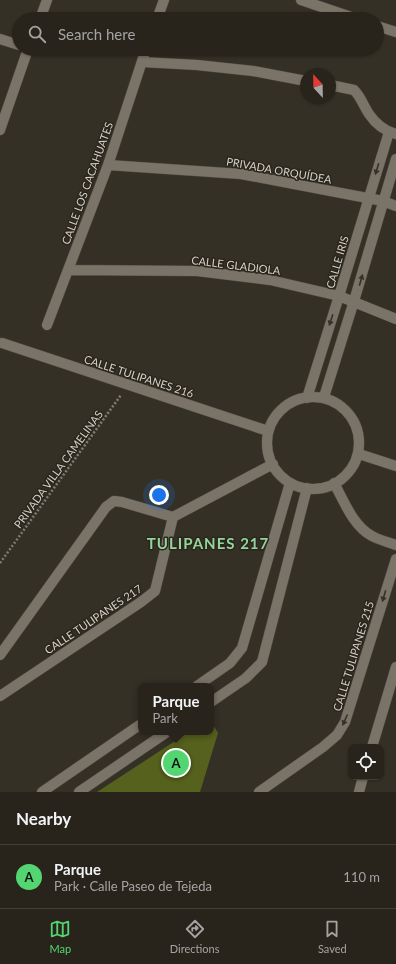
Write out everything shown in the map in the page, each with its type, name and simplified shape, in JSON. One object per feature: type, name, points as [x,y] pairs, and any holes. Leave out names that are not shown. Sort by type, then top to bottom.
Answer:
[{"type":"street","points":[[43,12],[47,0]]},
{"type":"street","points":[[160,12],[164,0]]},
{"type":"street","points":[[300,0],[336,12]]},
{"type":"street","points":[[384,28],[396,32]]},
{"type":"street","points":[[0,39],[12,43]]},
{"type":"street","points":[[0,130],[26,56]]},
{"type":"street","name":"CALLE LOS CACAHUATES","points":[[47,325],[108,165],[144,56]]},
{"type":"street","points":[[142,62],[197,65],[253,71],[300,80]]},
{"type":"street","points":[[336,86],[354,90],[362,99],[369,114],[377,123],[392,133]]},
{"type":"street","name":"CALLE IRIS","points":[[306,398],[339,296],[368,198],[392,133]]},
{"type":"street","points":[[324,397],[396,159]]},
{"type":"street","name":"PRIVADA ORQUÍDEA","points":[[108,165],[241,174],[383,201],[396,206]]},
{"type":"street","name":"CALLE GLADIOLA","points":[[68,270],[197,271],[270,280],[339,296],[396,319]]},
{"type":"street","name":"CALLE TULIPANES 216","points":[[2,343],[268,431]]},
{"type":"street","points":[[324,397],[337,403],[350,415],[358,431],[359,454],[353,466],[341,479],[325,487],[307,488],[290,483],[276,471],[269,454],[268,431],[274,420],[285,406],[306,398],[324,397]]},
{"type":"street","points":[[359,454],[396,466]]},
{"type":"street","points":[[0,655],[106,507],[114,501],[173,517],[273,464]]},
{"type":"street","points":[[201,683],[230,663],[242,648],[290,483]]},
{"type":"street","points":[[334,483],[360,527],[372,536],[396,545]]},
{"type":"street","points":[[214,700],[246,678],[262,662],[307,488]]},
{"type":"street","name":"CALLE TULIPANES 217","points":[[0,696],[142,602],[155,591],[173,517]]},
{"type":"street","name":"CALLE TULIPANES 215","points":[[259,792],[323,748],[336,735],[345,722],[396,559]]},
{"type":"street","points":[[373,744],[396,667]]},
{"type":"street","points":[[42,792],[138,726]]},
{"type":"street","points":[[78,792],[163,735]]},
{"type":"street","points":[[359,792],[362,780]]},
{"type":"path","name":"PRIVADA VILLA CAMELINAS","points":[[0,563],[129,385]]},
{"type":"green space","points":[[214,726],[218,733],[200,792],[97,792],[184,735],[214,735]]},
{"type":"place","name":"Parque","points":[[176,763]]},
{"type":"district","name":"TULIPANES 217","points":[[208,543]]}]
